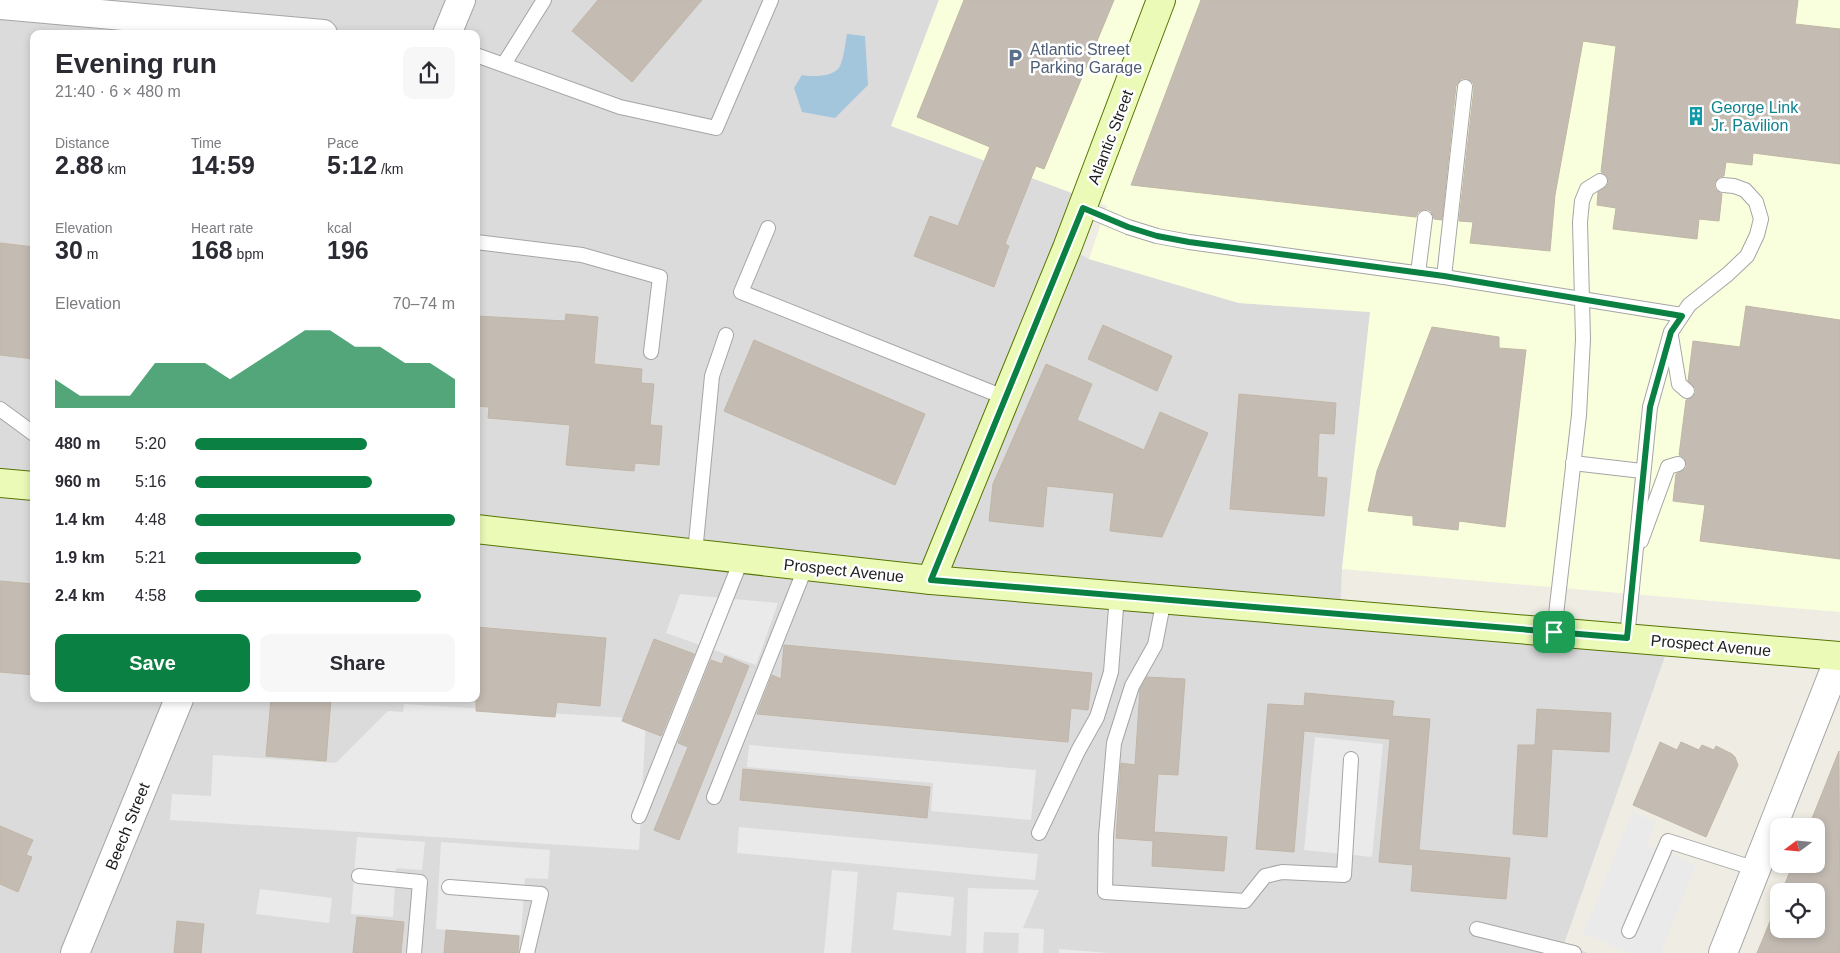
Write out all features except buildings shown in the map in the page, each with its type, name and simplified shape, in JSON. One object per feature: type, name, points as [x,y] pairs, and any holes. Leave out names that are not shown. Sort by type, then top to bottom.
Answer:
[{"type":"street","points":[[449,30],[461,0]]},
{"type":"street","name":"Atlantic Street","points":[[931,580],[1083,208],[1161,0]]},
{"type":"street","points":[[0,5],[278,30]]},
{"type":"street","points":[[0,483],[30,486]]},
{"type":"street","name":"Prospect Avenue","points":[[480,529],[931,580],[1840,656]]},
{"type":"street","points":[[1723,953],[1840,656]]},
{"type":"street","name":"Beech Street","points":[[74,953],[178,702]]},
{"type":"lane","points":[[504,64],[544,0]]},
{"type":"lane","points":[[480,56],[620,108],[716,128],[771,0]]},
{"type":"lane","points":[[1444,276],[1465,87]]},
{"type":"lane","points":[[1554,632],[1579,414],[1582,358],[1580,222],[1582,201],[1587,189],[1600,181]]},
{"type":"lane","points":[[1627,638],[1642,471],[1650,407],[1671,332],[1689,305],[1747,256],[1758,235],[1761,219],[1756,202],[1746,190],[1723,185]]},
{"type":"lane","points":[[1083,208],[1128,227],[1157,236],[1189,242],[1444,276],[1582,300],[1638,307],[1682,316]]},
{"type":"lane","points":[[1418,273],[1425,218]]},
{"type":"lane","points":[[768,228],[741,292],[1006,398]]},
{"type":"lane","points":[[480,242],[582,255],[660,277],[651,352]]},
{"type":"lane","points":[[1671,332],[1679,384],[1687,391]]},
{"type":"lane","points":[[695,553],[712,376],[726,335]]},
{"type":"lane","points":[[0,409],[30,431]]},
{"type":"lane","points":[[1574,462],[1642,471]]},
{"type":"lane","points":[[1635,560],[1668,467],[1678,464]]},
{"type":"lane","points":[[640,816],[742,558]]},
{"type":"lane","points":[[714,797],[806,566]]},
{"type":"lane","points":[[1039,833],[1078,751],[1097,718],[1111,672],[1117,595]]},
{"type":"lane","points":[[1164,600],[1155,645],[1132,686],[1114,742],[1106,836],[1105,892],[1245,901],[1265,876],[1282,872],[1344,874],[1351,759]]},
{"type":"lane","points":[[1629,931],[1668,841],[1756,869]]},
{"type":"lane","points":[[359,876],[420,882],[414,953]]},
{"type":"lane","points":[[449,887],[541,894],[527,953]]},
{"type":"lane","points":[[1477,929],[1574,953]]},
{"type":"shaded area","points":[[0,0],[939,0],[891,126],[1087,197],[1067,247],[1089,259],[1239,303],[1370,312],[1342,569],[1340,614],[1670,642],[1564,944],[1588,953],[0,953]]},
{"type":"shaded area","points":[[939,0],[1840,0],[1840,612],[1342,569],[1370,312],[1239,303],[1089,259],[1107,206],[891,126]]},
{"type":"shaded area","points":[[680,594],[778,603],[756,665],[666,633]]},
{"type":"shaded area","points":[[404,704],[646,719],[639,850],[170,820],[172,794],[211,796],[213,755],[336,763],[388,711],[403,712]]},
{"type":"shaded area","points":[[1315,737],[1383,744],[1372,857],[1304,850]]},
{"type":"shaded area","points":[[749,745],[1036,770],[1031,820],[931,811],[933,783],[747,767]]},
{"type":"shaded area","points":[[1632,812],[1656,822],[1647,845],[1696,865],[1661,953],[1629,953],[1583,934]]},
{"type":"shaded area","points":[[739,827],[1038,854],[1035,880],[737,853]]},
{"type":"shaded area","points":[[357,837],[425,842],[422,870],[396,868],[393,917],[351,914]]},
{"type":"shaded area","points":[[441,842],[550,850],[548,879],[525,878],[521,935],[436,929]]},
{"type":"shaded area","points":[[832,870],[858,872],[851,953],[824,953]]},
{"type":"shaded area","points":[[968,888],[1039,890],[1023,928],[1044,929],[1043,953],[1018,953],[1019,933],[984,932],[983,953],[966,953]]},
{"type":"shaded area","points":[[260,889],[332,898],[329,923],[256,914]]},
{"type":"shaded area","points":[[897,892],[954,897],[951,936],[893,930]]},
{"type":"shaded area","points":[[1059,949],[1109,953],[1059,953]]},
{"type":"water","points":[[847,34],[865,36],[868,85],[835,118],[802,112],[794,88],[802,75],[823,75],[837,70],[842,59]]},
{"type":"place","name":"Atlantic Street Parking Garage","points":[[1015,58]]},
{"type":"place","name":"George Link Jr. Pavilion","points":[[1696,116]]},
{"type":"route","points":[[1083,208],[1128,227],[1157,236],[1189,242],[1444,276],[1582,300],[1638,307],[1682,316],[1671,332],[1658,372],[1650,407],[1642,471],[1627,638],[1554,632],[931,580],[1083,208]]}]
